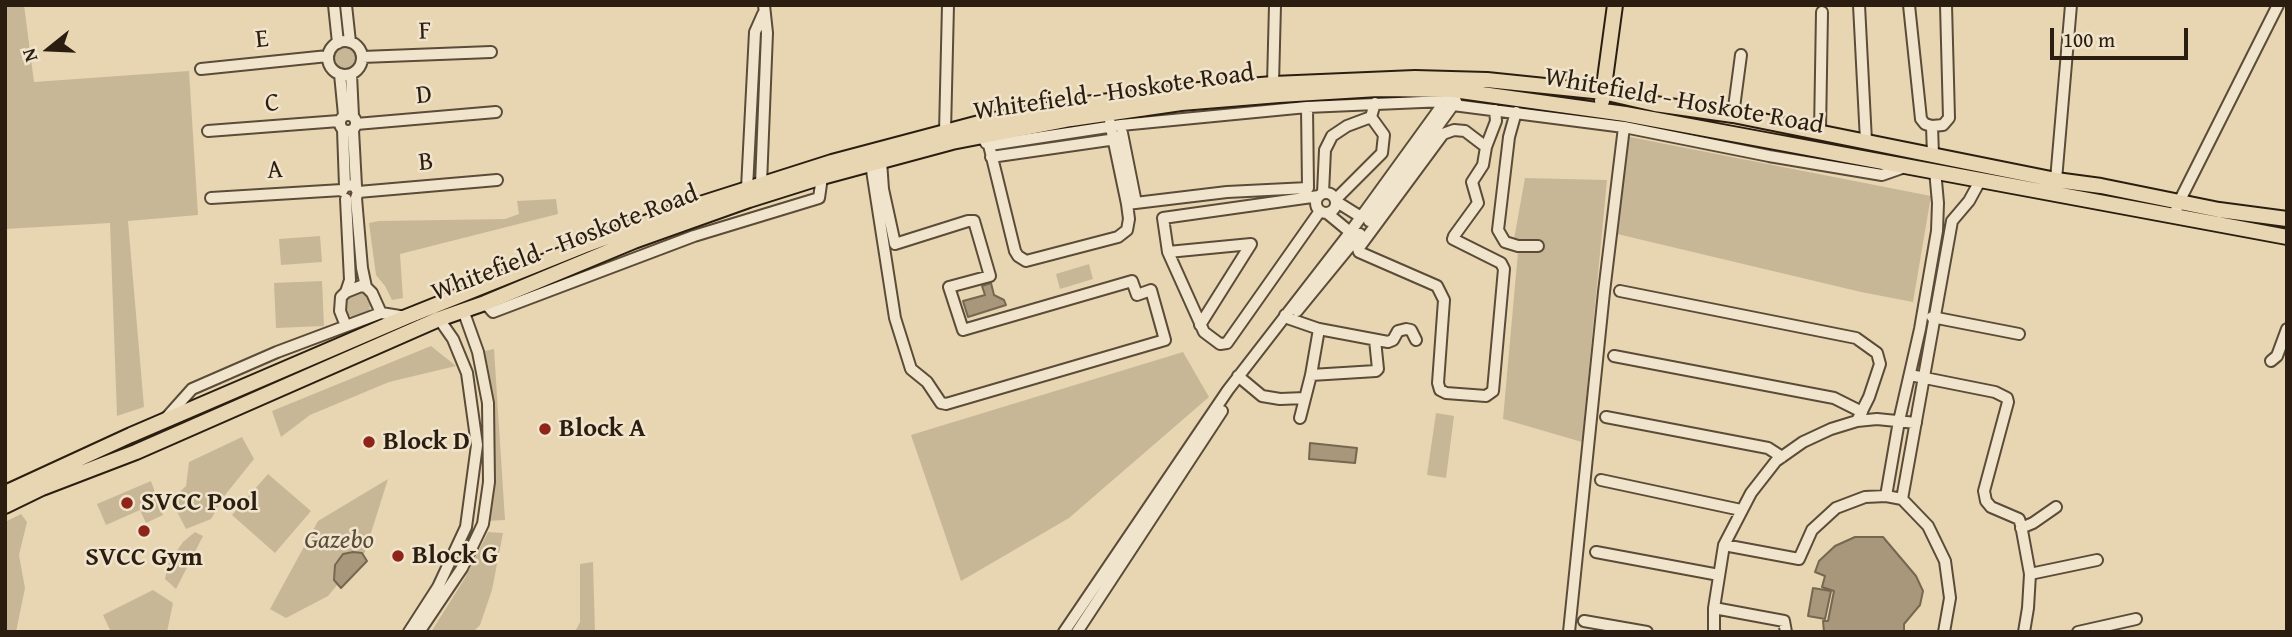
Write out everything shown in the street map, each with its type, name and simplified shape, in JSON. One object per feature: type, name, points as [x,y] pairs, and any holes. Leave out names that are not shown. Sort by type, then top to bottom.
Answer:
[{"type":"main road","points":[[1602,110],[1615,5]]},
{"type":"main road","name":"Whitefield - Hoskote Road","points":[[5,493],[131,435],[406,317],[632,235],[754,186],[832,162],[1003,118],[1069,106],[1199,90],[1379,79],[1602,110],[1935,170],[2058,196],[2287,219]]},
{"type":"main road","name":"Whitefield - Hoskote Road","points":[[5,506],[42,488],[136,452],[439,319],[485,303],[632,235],[876,162],[986,140],[1115,119],[1181,103],[1378,89],[1456,91],[1519,82],[1603,92],[1655,104],[1821,132],[2056,180],[2101,186],[2287,237]]},
{"type":"main road","points":[[131,435],[136,452]]},
{"type":"street","points":[[334,5],[344,42]]},
{"type":"street","points":[[344,42],[346,5]]},
{"type":"street","points":[[944,132],[948,5]]},
{"type":"street","points":[[1273,84],[1275,5]]},
{"type":"street","points":[[1859,5],[1866,141]]},
{"type":"street","points":[[1909,5],[1922,119],[1925,124],[1932,126],[1943,125],[1949,118],[1946,5]]},
{"type":"street","points":[[2056,180],[2071,5]]},
{"type":"street","points":[[2177,209],[2278,5]]},
{"type":"street","points":[[754,186],[755,32],[764,8]]},
{"type":"street","points":[[1821,132],[1822,12]]},
{"type":"street","points":[[344,42],[358,48],[362,57],[359,68],[345,74],[331,67],[328,56],[331,48],[344,42]]},
{"type":"street","name":"F","points":[[362,57],[491,52]]},
{"type":"street","points":[[1733,116],[1741,55]]},
{"type":"street","name":"E","points":[[201,69],[328,56]]},
{"type":"street","points":[[345,74],[350,192],[350,280],[346,292]]},
{"type":"street","points":[[1064,632],[1240,378],[1456,91]]},
{"type":"street","points":[[1355,247],[1456,91]]},
{"type":"street","points":[[986,140],[1015,251],[1026,261],[1118,237],[1124,233],[1129,225],[1132,203],[1115,119],[1375,103],[1456,91],[1495,110],[1623,127],[1882,175],[1909,166]]},
{"type":"street","points":[[1371,117],[1375,103]]},
{"type":"street","points":[[1132,203],[1227,192],[1308,188],[1307,107]]},
{"type":"street","points":[[1355,247],[1437,286],[1444,300],[1437,383],[1440,390],[1446,393],[1491,395],[1504,269],[1501,263],[1453,239],[1478,203],[1472,182],[1483,165],[1486,147],[1496,121],[1495,110]]},
{"type":"street","name":"D","points":[[348,123],[496,112]]},
{"type":"street","points":[[1516,112],[1509,137],[1498,230],[1505,242],[1518,246],[1538,246]]},
{"type":"street","points":[[1361,217],[1336,200],[1331,194],[1321,194],[1163,218],[1168,252],[1200,325],[1204,332],[1220,344],[1227,343],[1324,212],[1335,208],[1336,200],[1382,153],[1384,135],[1371,117]]},
{"type":"street","points":[[1350,232],[1317,206],[1321,194],[1325,150],[1332,136],[1347,126],[1371,117]]},
{"type":"street","name":"C","points":[[208,131],[348,123]]},
{"type":"street","points":[[1932,126],[1933,155]]},
{"type":"street","points":[[1569,632],[1623,127]]},
{"type":"street","points":[[1288,317],[1355,247],[1443,134],[1454,130],[1465,131],[1486,147]]},
{"type":"street","points":[[991,157],[1118,138]]},
{"type":"street","points":[[876,162],[895,244],[974,221],[990,276],[949,287],[963,330],[1132,281],[1137,295],[1151,290],[1165,340],[942,403],[927,382],[911,369],[895,318],[876,162]]},
{"type":"street","points":[[1886,496],[1937,231],[1935,170]]},
{"type":"street","points":[[485,303],[493,312],[694,236],[819,198],[822,177]]},
{"type":"street","points":[[1902,499],[1952,221],[1969,201],[1981,179]]},
{"type":"street","name":"B","points":[[350,192],[497,180]]},
{"type":"street","points":[[350,192],[366,287],[372,293],[381,313]]},
{"type":"street","name":"A","points":[[211,198],[350,192]]},
{"type":"street","points":[[1168,252],[1251,244],[1200,325]]},
{"type":"street","points":[[346,327],[339,304],[341,297],[361,286],[366,287]]},
{"type":"street","points":[[1620,291],[1856,338],[1877,353],[1880,364],[1873,388],[1859,417]]},
{"type":"street","points":[[419,632],[462,568],[483,524],[489,482],[488,403],[478,352],[463,310]]},
{"type":"street","points":[[163,422],[192,389],[277,352],[381,313],[406,317]]},
{"type":"street","points":[[1922,315],[2019,334]]},
{"type":"street","points":[[1288,317],[1319,329],[1390,342],[1398,331],[1406,329],[1413,333],[1416,340]]},
{"type":"street","points":[[409,632],[438,587],[467,527],[477,445],[467,373],[453,339],[439,319]]},
{"type":"street","points":[[1300,418],[1319,329]]},
{"type":"street","points":[[2271,361],[2277,356],[2287,329]]},
{"type":"street","points":[[1311,375],[1376,371],[1375,340]]},
{"type":"street","points":[[1614,356],[1835,398],[1859,417]]},
{"type":"street","points":[[1910,375],[1995,392],[2007,398],[1984,491],[1986,501],[1991,507],[2019,519],[2030,574],[2024,632]]},
{"type":"street","points":[[1240,378],[1262,396],[1280,399],[1305,398]]},
{"type":"street","points":[[1077,632],[1240,378]]},
{"type":"street","points":[[1606,417],[1768,448],[1782,457]]},
{"type":"street","points":[[1714,632],[1714,608],[1724,545],[1751,493],[1776,461],[1803,442],[1859,417],[1916,423]]},
{"type":"street","points":[[1601,480],[1741,510]]},
{"type":"street","points":[[1724,545],[1799,559],[1812,530],[1836,508],[1855,499],[1886,496],[1902,499],[1928,526],[1945,561],[1950,598],[1944,632]]},
{"type":"street","points":[[2021,528],[2056,507]]},
{"type":"street","points":[[1596,552],[1719,575]]},
{"type":"street","points":[[2030,574],[2097,560]]},
{"type":"street","points":[[1714,608],[1784,621],[1786,632]]},
{"type":"street","points":[[2078,632],[2136,619]]},
{"type":"street","points":[[1584,621],[1647,632]]},
{"type":"green space","points":[[5,5],[24,5],[34,82],[189,71],[198,215],[128,221],[144,407],[117,416],[110,223],[5,229]]},
{"type":"green space","points":[[345,46],[356,53],[357,58],[350,69],[345,70],[334,63],[333,58],[340,47]]},
{"type":"green space","points":[[1625,136],[1931,196],[1913,302],[1613,233]]},
{"type":"green space","points":[[1525,178],[1607,180],[1582,442],[1503,419],[1518,252],[1512,250]]},
{"type":"green space","points":[[556,199],[558,214],[400,254],[403,298],[392,300],[376,275],[369,223],[505,219],[519,214],[517,201]]},
{"type":"green space","points":[[320,236],[322,262],[281,265],[279,239]]},
{"type":"green space","points":[[1089,264],[1093,279],[1060,289],[1056,274]]},
{"type":"green space","points":[[322,281],[324,326],[276,328],[274,283]]},
{"type":"green space","points":[[357,292],[366,296],[370,305],[366,314],[357,318],[348,314],[344,305],[348,296]]},
{"type":"green space","points":[[431,346],[456,366],[389,382],[310,415],[281,437],[272,411]]},
{"type":"green space","points":[[494,349],[505,520],[486,521],[491,423],[485,351]]},
{"type":"green space","points":[[1183,352],[1209,397],[1069,518],[961,581],[911,435]]},
{"type":"green space","points":[[1436,413],[1454,416],[1446,478],[1427,475]]},
{"type":"green space","points":[[242,437],[254,459],[225,495],[211,519],[186,529],[171,500],[186,486],[189,462]]},
{"type":"green space","points":[[268,474],[311,511],[275,553],[232,515]]},
{"type":"green space","name":"Gazebo","points":[[388,479],[365,552],[328,596],[286,618],[270,609],[318,521]]},
{"type":"green space","name":"SVCC Pool","points":[[151,481],[163,515],[146,523],[140,510],[106,525],[97,504]]},
{"type":"green space","points":[[21,514],[27,522],[19,555],[25,588],[16,632],[5,632],[5,522]]},
{"type":"green space","points":[[195,532],[203,536],[176,589],[165,579],[169,562],[183,542]]},
{"type":"green space","points":[[488,532],[503,533],[492,590],[480,625],[473,632],[431,632],[465,578]]},
{"type":"green space","points":[[593,562],[595,632],[575,632],[580,622],[580,564]]},
{"type":"green space","points":[[153,590],[173,603],[167,632],[111,632],[103,615]]},
{"type":"shaded area","points":[[991,283],[994,295],[1004,300],[1006,305],[968,317],[963,301],[985,295],[982,286]]},
{"type":"shaded area","points":[[1310,443],[1357,448],[1355,463],[1309,459]]},
{"type":"shaded area","points":[[1855,537],[1883,537],[1916,576],[1923,591],[1920,605],[1904,624],[1904,632],[1824,632],[1823,621],[1828,621],[1834,591],[1822,587],[1825,576],[1815,572],[1819,561],[1835,546]]},
{"type":"shaded area","points":[[362,553],[367,561],[341,588],[334,580],[335,565],[343,554]]},
{"type":"shaded area","points":[[1813,588],[1831,591],[1825,619],[1808,616]]},
{"type":"place","name":"Block A","points":[[545,429]]},
{"type":"place","name":"Block D","points":[[369,442]]},
{"type":"place","name":"SVCC Pool","points":[[127,503]]},
{"type":"place","name":"SVCC Gym","points":[[144,531]]},
{"type":"place","name":"Block G","points":[[398,556]]}]
